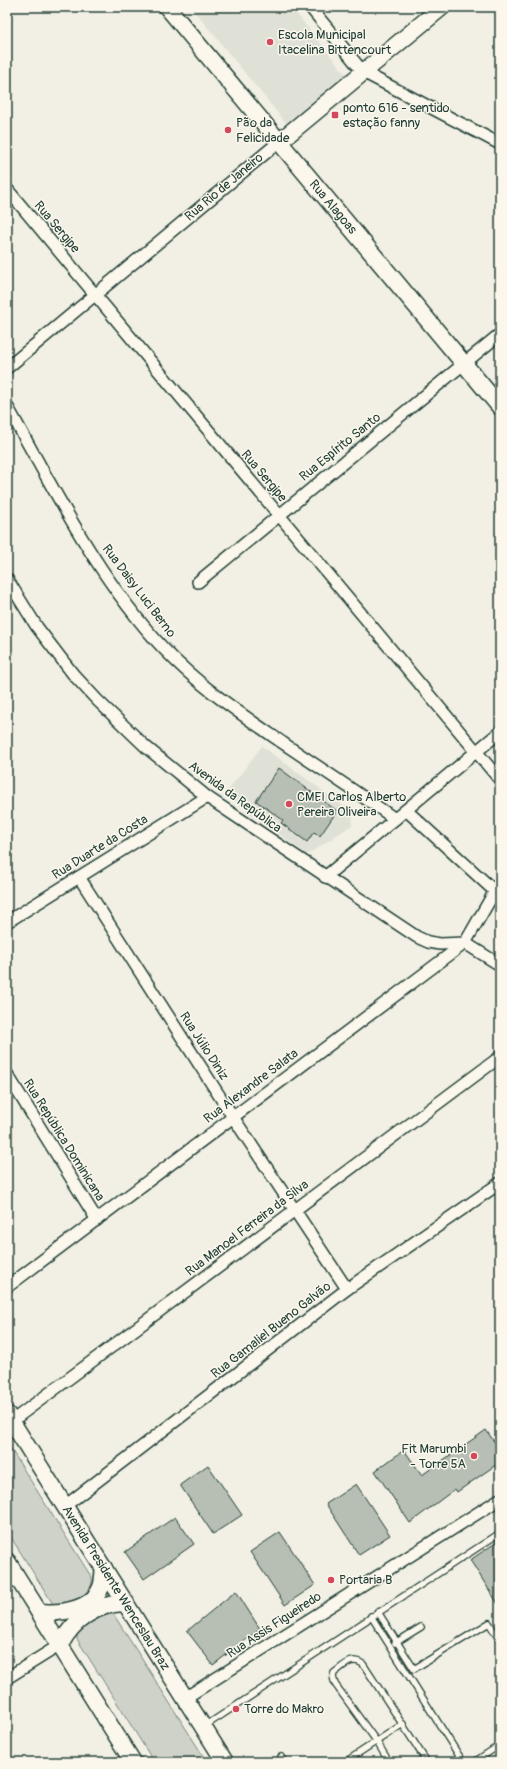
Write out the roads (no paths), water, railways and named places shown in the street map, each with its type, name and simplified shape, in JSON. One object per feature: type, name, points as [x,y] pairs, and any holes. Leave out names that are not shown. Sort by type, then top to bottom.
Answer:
[{"type":"main road","name":"Rua Alagoas","points":[[166,7],[500,407]]},
{"type":"main road","name":"Rua Rio de Janeiro","points":[[279,142],[442,7]]},
{"type":"main road","name":"Avenida Presidente Wenceslau Braz","points":[[9,1417],[225,1762]]},
{"type":"main road","points":[[7,1561],[133,1762]]},
{"type":"main road","points":[[39,1612],[69,1612],[82,1605],[96,1595],[102,1584],[104,1568]]},
{"type":"main road","points":[[60,1645],[66,1633],[76,1622],[86,1615],[113,1603],[126,1603]]},
{"type":"street","points":[[310,7],[363,72],[500,144]]},
{"type":"street","name":"Rua Rio de Janeiro","points":[[7,368],[279,142]]},
{"type":"street","name":"Rua Sergipe","points":[[7,189],[475,752],[500,780]]},
{"type":"street","name":"Rua Espírito Santo","points":[[198,582],[500,334]]},
{"type":"street","name":"Rua Daisy Luci Berno","points":[[7,406],[93,554],[118,592],[164,649],[192,676],[250,720],[395,819]]},
{"type":"street","name":"Avenida da República","points":[[7,579],[37,627],[97,700],[146,747],[207,796],[325,877],[417,937],[428,942],[440,944],[465,943]]},
{"type":"street","points":[[325,877],[500,732]]},
{"type":"street","name":"Rua Duarte da Costa","points":[[8,918],[79,877],[207,796]]},
{"type":"street","points":[[406,810],[498,894]]},
{"type":"street","name":"Rua Júlio Diniz","points":[[79,877],[233,1117],[347,1289]]},
{"type":"street","name":"Rua Alexandre Salata","points":[[7,1288],[465,943],[498,894]]},
{"type":"street","points":[[465,943],[500,965]]},
{"type":"street","name":"Rua Manoel Ferreira da Silva","points":[[9,1417],[295,1210],[500,1057]]},
{"type":"street","name":"Rua República Dominicana","points":[[7,1074],[97,1220]]},
{"type":"street","name":"Rua Gamaliel Bueno Galvão","points":[[64,1506],[347,1289],[500,1183]]},
{"type":"street","name":"Rua Assis Figueiredo","points":[[185,1698],[500,1499]]},
{"type":"street","points":[[7,1678],[60,1645]]},
{"type":"lane","points":[[203,1728],[371,1616],[500,1533]]},
{"type":"lane","points":[[378,1612],[414,1669],[489,1623],[500,1641]]},
{"type":"lane","points":[[371,1616],[391,1645],[463,1762]]},
{"type":"lane","points":[[391,1645],[421,1627]]},
{"type":"lane","points":[[389,1762],[377,1742],[332,1678],[334,1673],[352,1660],[357,1660],[363,1664],[428,1762]]},
{"type":"lane","points":[[345,1762],[403,1724]]},
{"type":"lane","points":[[474,1762],[500,1745]]},
{"type":"place","name":"Escola Municipal Itacelina Bittencourt","points":[[270,42]]},
{"type":"place","name":"ponto 616 - sentido estação fanny","points":[[335,115]]},
{"type":"place","name":"Pão da Felicidade","points":[[228,130]]},
{"type":"place","name":"CMEI Carlos Alberto Pereira Oliveira","points":[[289,804]]},
{"type":"place","name":"Fit Marumbi - Torre 5A","points":[[474,1456]]},
{"type":"place","name":"Portaria B","points":[[331,1580]]},
{"type":"place","name":"Torre do Makro","points":[[236,1709]]}]
